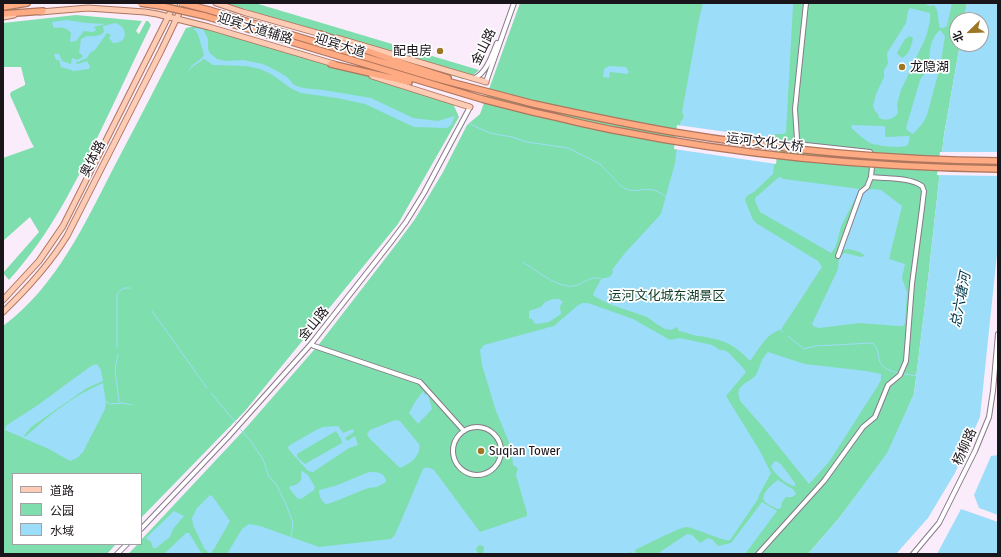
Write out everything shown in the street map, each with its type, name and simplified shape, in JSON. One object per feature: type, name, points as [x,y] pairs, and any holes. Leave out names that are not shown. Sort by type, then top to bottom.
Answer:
[{"type":"highway","points":[[3,7],[27,3]]},
{"type":"highway","name":"迎宾大道","points":[[140,3],[205,16],[362,64],[506,106],[533,112]]},
{"type":"highway","name":"迎宾大道","points":[[183,3],[435,78],[534,104]]},
{"type":"highway","points":[[3,16],[43,11]]},
{"type":"highway","points":[[320,34],[503,96]]},
{"type":"highway","points":[[331,64],[409,82],[478,101],[506,106]]},
{"type":"highway","name":"运河文化大桥","points":[[534,104],[672,132],[793,149],[892,157],[998,161]]},
{"type":"highway","name":"运河文化大桥","points":[[533,112],[618,131],[740,151],[862,164],[998,169]]},
{"type":"main road","name":"奥体路","points":[[3,300],[39,261],[63,226],[175,3]]},
{"type":"main road","name":"奥体路","points":[[3,312],[26,290],[56,255],[159,55],[183,3]]},
{"type":"main road","name":"迎宾大道辅路","points":[[216,3],[486,82]]},
{"type":"main road","name":"迎宾大道辅路","points":[[43,11],[88,8],[145,12],[168,17],[209,27],[452,100],[470,107]]},
{"type":"street","name":"金山路","points":[[486,82],[514,3]]},
{"type":"street","points":[[806,3],[795,109],[797,138],[799,143],[806,146],[870,152],[873,156],[871,177],[867,187],[861,192],[838,256]]},
{"type":"street","name":"金山路","points":[[475,78],[484,72],[507,21]]},
{"type":"street","name":"金山路","points":[[142,528],[228,437],[311,344],[406,222],[447,152],[470,107]]},
{"type":"street","points":[[758,554],[824,481],[863,426],[875,417],[888,385],[900,375],[906,361],[912,284],[924,191],[922,186],[918,183],[905,180],[871,177]]},
{"type":"street","name":"杨柳路","points":[[913,554],[939,523],[975,451],[989,417],[998,334]]},
{"type":"street","points":[[311,344],[420,382],[464,431]]},
{"type":"street","points":[[470,428],[485,428],[497,437],[501,451],[500,458],[497,465],[486,474],[478,476],[470,474],[463,471],[458,466],[454,458],[454,443],[458,436],[464,431],[470,428]]},
{"type":"street","points":[[117,554],[126,545]]},
{"type":"green space","points":[[226,3],[255,3],[479,70],[469,79],[463,79]]},
{"type":"green space","name":"运河文化城东湖景区","points":[[520,3],[967,3],[965,12],[949,12],[949,52],[959,52],[944,135],[914,394],[888,453],[840,517],[808,554],[128,554],[137,545],[142,545],[142,539],[244,430],[320,343],[415,219],[443,172],[467,125],[480,114]]},
{"type":"green space","points":[[76,15],[142,21],[136,31],[139,34],[146,21],[148,21],[151,25],[91,150],[61,208],[24,263],[9,280],[3,273],[39,232],[30,217],[3,241],[3,158],[34,147],[10,95],[11,92],[25,85],[21,67],[3,67],[3,23]]},
{"type":"green space","points":[[206,24],[451,99],[459,117],[398,224],[245,411],[142,517],[142,473],[12,473],[12,545],[115,545],[107,554],[3,554],[3,326],[22,310],[39,292],[54,273],[81,231],[186,28]]},
{"type":"water","points":[[703,3],[793,3],[786,132],[784,134],[775,134],[776,147],[773,174],[754,192],[748,195],[745,200],[753,220],[756,223],[818,261],[822,267],[781,330],[776,331],[767,338],[750,361],[738,350],[721,340],[695,336],[679,331],[677,327],[671,330],[665,329],[647,317],[609,304],[593,294],[600,281],[611,275],[613,272],[612,270],[625,253],[661,214],[675,163],[680,123],[684,117],[682,112]]},
{"type":"water","points":[[922,3],[952,3],[947,26],[940,28],[937,10],[934,5],[930,6]]},
{"type":"water","name":"总六塘河","points":[[967,3],[998,3],[998,244],[980,417],[955,473],[928,518],[896,554],[808,554],[840,517],[887,453],[914,394],[944,135],[959,52],[989,52],[989,12],[965,12]]},
{"type":"water","points":[[910,8],[930,13],[930,21],[926,37],[901,90],[897,104],[898,113],[887,120],[882,119],[879,118],[873,106],[876,94],[884,77],[884,70],[888,64],[887,53],[906,23]],"holes":[[[910,36],[913,38],[909,50],[902,58],[897,53],[905,39]]]},
{"type":"water","points":[[66,20],[105,24],[94,27],[96,30],[93,32],[84,31],[76,41],[71,42],[71,33],[63,28],[54,28],[52,22]]},
{"type":"water","points":[[115,23],[123,28],[125,35],[122,41],[113,43],[109,38],[111,35],[107,33],[95,50],[90,53],[87,58],[75,63],[78,64],[87,61],[90,66],[89,69],[74,71],[61,67],[59,60],[56,60],[54,54],[59,54],[62,61],[71,64],[72,58],[77,60],[83,57],[79,53],[81,39],[87,36],[101,34],[104,32],[103,26]]},
{"type":"water","points":[[194,29],[203,29],[208,39],[208,49],[217,59],[226,61],[243,60],[263,64],[287,77],[294,85],[303,88],[371,98],[413,118],[438,121],[455,116],[451,125],[447,128],[414,127],[365,104],[301,93],[292,89],[271,74],[260,69],[246,66],[213,65],[204,59],[192,67],[188,72],[192,66],[204,55],[198,34]]},
{"type":"water","points":[[940,30],[945,36],[940,67],[927,115],[923,123],[913,134],[906,128],[920,80],[930,66],[929,57],[932,42]]},
{"type":"water","points":[[609,66],[626,67],[629,72],[627,74],[610,72],[609,78],[603,77],[604,69]]},
{"type":"water","points":[[852,125],[884,126],[886,137],[910,137],[908,145],[889,147],[870,143],[851,127]]},
{"type":"water","points":[[779,177],[784,179],[860,189],[841,227],[836,244],[831,253],[760,212],[755,198]]},
{"type":"water","points":[[864,190],[881,190],[902,206],[889,259],[905,264],[902,278],[907,292],[905,323],[903,326],[859,323],[820,328],[815,327],[812,324],[838,269],[839,256],[845,253],[861,257],[864,256],[857,251],[848,249],[843,250],[841,248]]},
{"type":"water","points":[[553,299],[559,299],[563,302],[560,306],[561,314],[549,322],[536,324],[529,318],[529,311],[541,307],[545,302]]},
{"type":"water","points":[[582,303],[588,303],[633,319],[670,340],[680,338],[712,345],[720,350],[728,352],[746,372],[726,396],[760,451],[771,473],[758,499],[730,540],[722,539],[686,527],[635,550],[636,554],[631,552],[627,554],[481,554],[483,553],[484,547],[479,545],[476,549],[480,554],[227,554],[242,529],[249,524],[260,526],[319,547],[391,539],[395,535],[423,469],[426,468],[434,470],[480,532],[527,516],[516,475],[518,468],[513,465],[511,447],[496,411],[482,365],[480,350],[484,345],[554,326]]},
{"type":"water","points":[[768,352],[805,364],[881,374],[881,380],[877,387],[829,462],[809,484],[741,402],[739,396],[740,388],[756,375],[762,360]]},
{"type":"water","points":[[97,364],[101,370],[103,381],[87,388],[31,427],[24,436],[25,437],[43,421],[72,400],[103,383],[106,403],[105,409],[83,452],[77,458],[70,461],[49,449],[5,430],[7,425],[38,405],[91,366]]},
{"type":"water","points":[[423,391],[425,395],[428,394],[430,396],[429,398],[432,409],[418,424],[409,413]]},
{"type":"water","points":[[395,420],[400,421],[419,444],[419,452],[414,459],[400,468],[369,438],[367,434],[370,430]]},
{"type":"water","points":[[338,426],[343,433],[353,429],[354,432],[345,438],[347,441],[355,436],[358,445],[349,448],[313,472],[308,471],[288,447],[323,427]],"holes":[[[336,431],[342,443],[305,464],[297,457],[297,454]]]},
{"type":"water","points":[[998,455],[998,515],[979,508],[974,495],[991,456]]},
{"type":"water","points":[[775,461],[786,470],[795,483],[795,486],[785,482],[772,469],[771,466]]},
{"type":"water","points":[[302,471],[308,475],[315,487],[314,490],[301,499],[297,498],[289,488],[290,486],[296,485],[300,482]]},
{"type":"water","points":[[369,472],[383,474],[386,482],[377,487],[368,488],[326,504],[319,494],[319,490],[335,486]]},
{"type":"water","points":[[778,480],[794,490],[796,494],[792,497],[786,497],[782,502],[781,508],[777,509],[765,502],[764,496],[767,490]]},
{"type":"water","points":[[210,495],[230,521],[210,554],[204,548],[193,525],[192,518],[197,508]]},
{"type":"water","points":[[762,502],[777,511],[745,554],[657,554],[687,534],[692,535],[700,543],[708,538],[713,540],[718,546],[731,543]]},
{"type":"water","points":[[961,509],[998,522],[998,554],[937,554]]},
{"type":"water","points":[[174,511],[184,516],[173,529],[170,537],[156,548],[153,548],[151,542],[146,538]]},
{"type":"water","points":[[186,533],[189,533],[202,554],[164,554]]},
{"type":"pier","points":[[677,125],[777,139],[780,143],[776,164],[674,149]]},
{"type":"pier","points":[[940,152],[998,152],[998,176],[937,175]]},
{"type":"waterway","points":[[470,124],[490,133],[512,137],[527,142],[568,148],[600,164],[622,187],[628,190],[633,191],[647,189],[665,196]]},
{"type":"waterway","points":[[523,262],[547,278],[567,286],[577,285],[594,278],[602,279]]},
{"type":"waterway","points":[[117,348],[117,294],[123,288],[130,288]]},
{"type":"waterway","points":[[152,311],[207,388]]},
{"type":"waterway","points":[[788,336],[804,349],[815,346],[872,343],[878,351],[880,363],[889,370],[898,373]]},
{"type":"waterway","points":[[118,354],[115,370],[119,403]]},
{"type":"waterway","points":[[904,374],[917,376]]},
{"type":"waterway","points":[[211,393],[236,423]]},
{"type":"waterway","points":[[106,401],[110,404],[122,403],[132,405]]},
{"type":"waterway","points":[[240,429],[250,440],[262,458],[269,477],[276,484],[286,504],[293,523],[291,537]]},
{"type":"place","name":"配电房","points":[[440,51]]},
{"type":"place","name":"龙隐湖","points":[[902,67]]},
{"type":"place","name":"Suqian Tower","points":[[481,451]]}]
